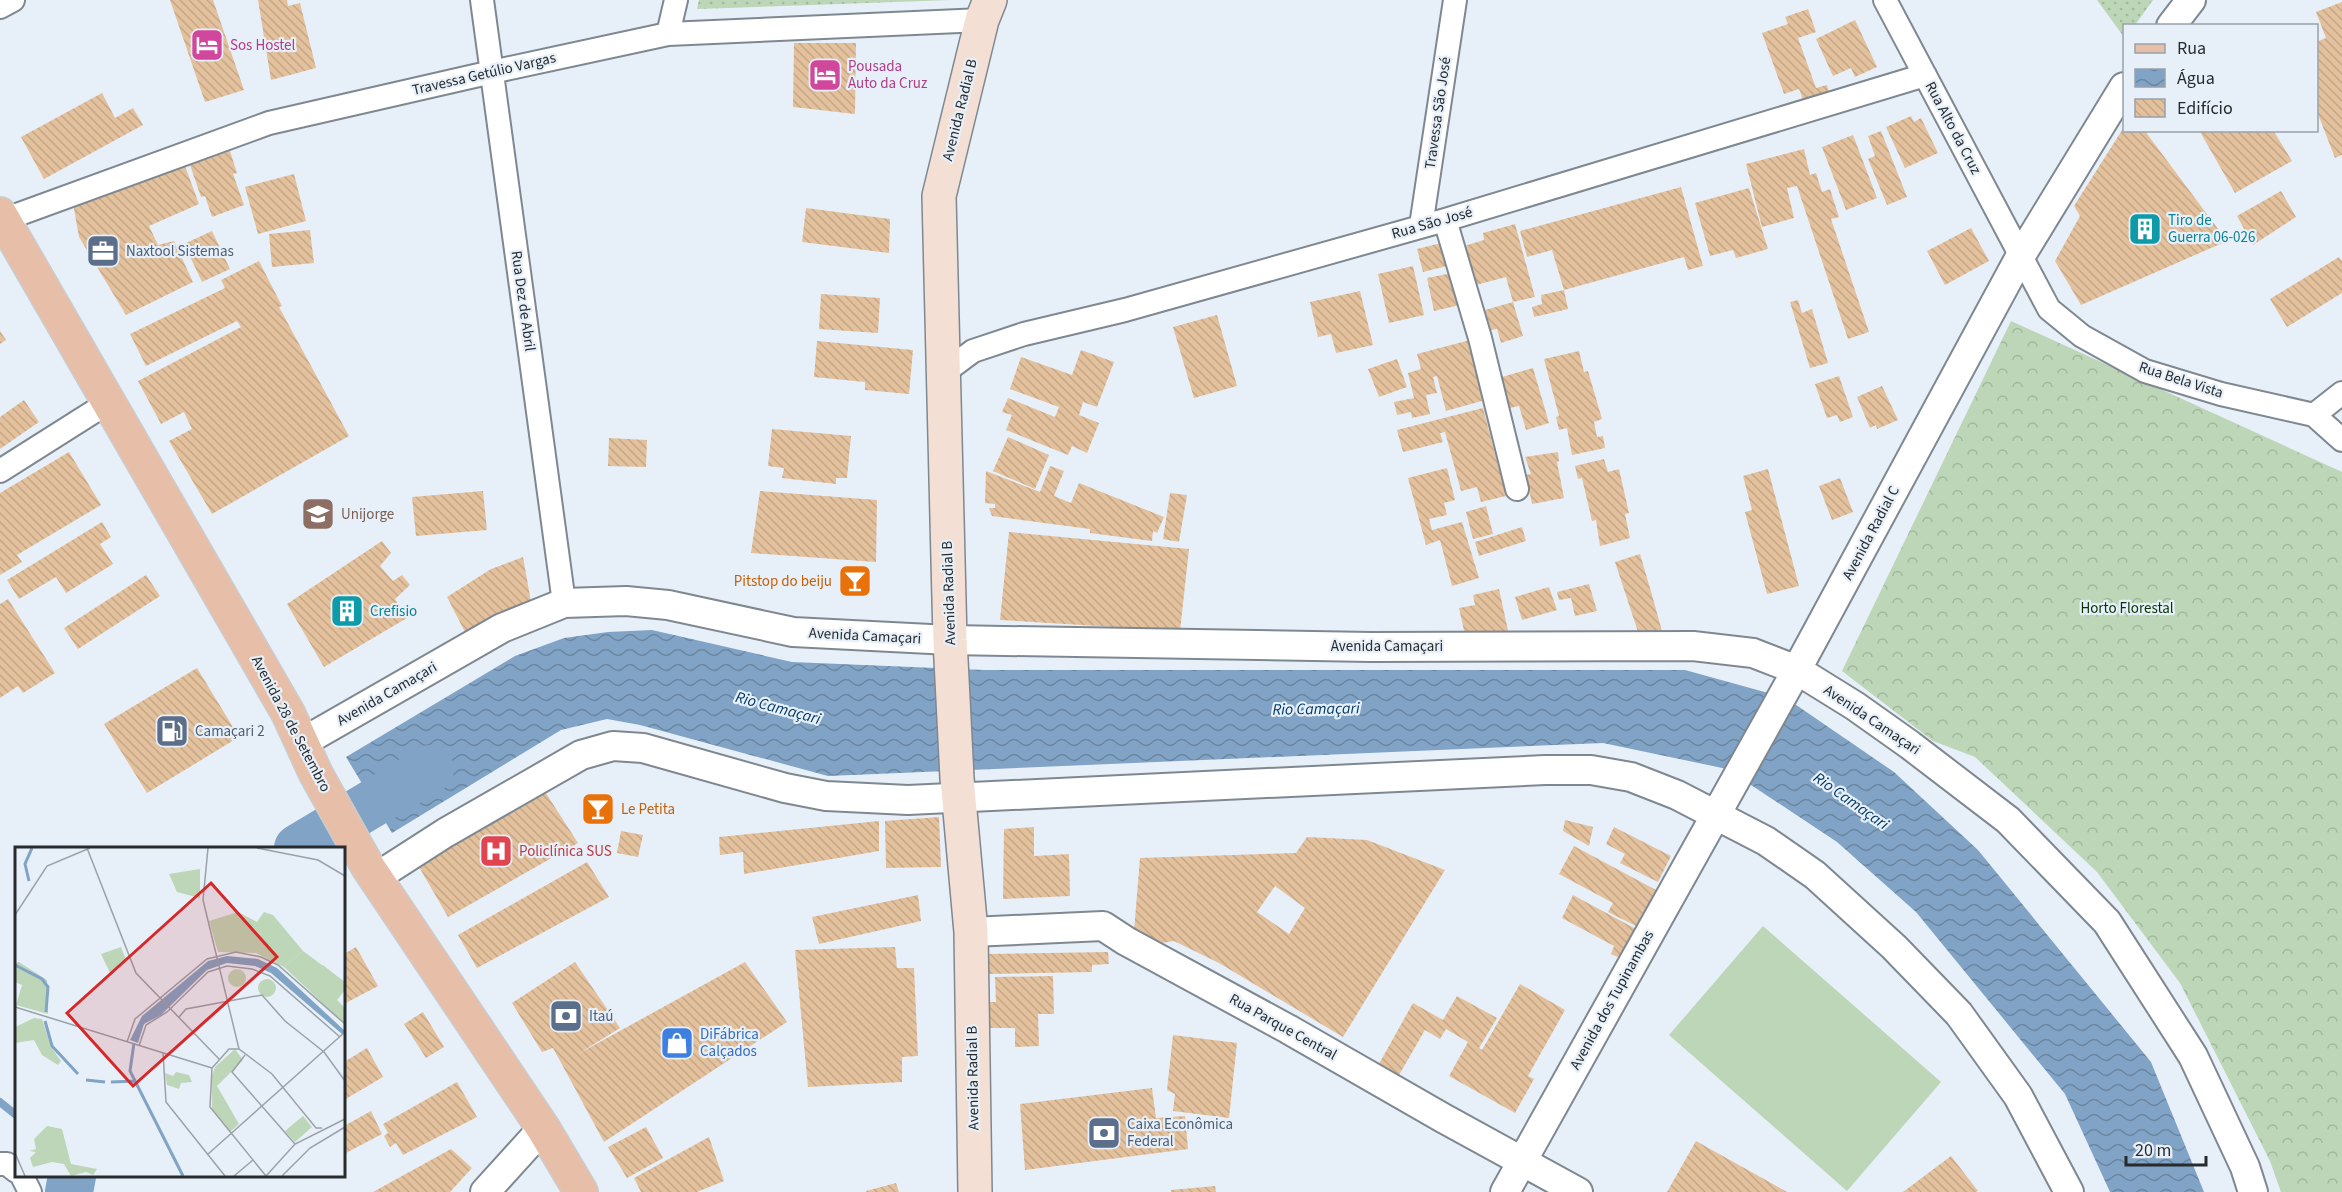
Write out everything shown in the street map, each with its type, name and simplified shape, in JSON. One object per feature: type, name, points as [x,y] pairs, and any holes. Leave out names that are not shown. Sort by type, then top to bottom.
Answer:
[{"type":"main road","name":"Avenida Radial B","points":[[975,1192],[971,932],[958,788],[951,648],[939,196],[986,10]]},
{"type":"main road","name":"Avenida 28 de Setembro","points":[[2,217],[303,742],[316,774],[368,867],[543,1128],[581,1192]]},
{"type":"street","points":[[0,7],[13,0]]},
{"type":"street","name":"Rua Dez de Abril","points":[[482,0],[564,603]]},
{"type":"street","points":[[668,34],[676,0]]},
{"type":"street","name":"Travessa São José","points":[[1421,226],[1455,0]]},
{"type":"street","name":"Rua Alto da Cruz","points":[[1885,0],[2020,257]]},
{"type":"street","points":[[2173,24],[2191,0]]},
{"type":"street","name":"Travessa Getúlio Vargas","points":[[2,217],[270,123],[668,34],[986,10]]},
{"type":"street","name":"Rua São José","points":[[942,374],[973,351],[1024,334],[1125,310],[1445,220],[1925,75]]},
{"type":"street","name":"Avenida Radial C","points":[[1718,811],[1791,681],[2020,257],[2123,89]]},
{"type":"street","points":[[1445,220],[1480,338],[1517,489]]},
{"type":"street","name":"Rua Bela Vista","points":[[2020,257],[2049,309],[2082,336],[2145,371],[2221,394],[2314,415],[2342,440]]},
{"type":"street","points":[[2314,415],[2342,393]]},
{"type":"street","points":[[0,471],[109,402]]},
{"type":"street","name":"Avenida Camaçari","points":[[303,742],[502,628],[564,603],[626,601],[668,605],[793,632],[951,648],[1693,646],[1753,653],[1791,681],[1891,732],[2008,820],[2107,922],[2193,1056],[2245,1167],[2253,1192]]},
{"type":"street","points":[[368,867],[446,833],[580,755],[613,746],[643,748],[785,788],[826,796],[908,800],[958,788],[1545,770],[1591,770],[1631,777],[1718,811],[1766,841],[1815,876],[1894,947],[1951,1006],[2018,1096],[2069,1192]]},
{"type":"street","name":"Avenida dos Tupinambas","points":[[1505,1192],[1718,811]]},
{"type":"street","name":"Rua Parque Central","points":[[971,932],[1103,926],[1578,1192]]},
{"type":"street","points":[[485,1192],[543,1128]]},
{"type":"street","points":[[0,1164],[7,1164],[15,1170]]},
{"type":"street","points":[[22,1177],[30,1192]]},
{"type":"green space","points":[[699,0],[951,0],[697,9]]},
{"type":"green space","points":[[2097,0],[2153,0],[2136,24],[2123,24],[2123,36]]},
{"type":"green space","name":"Horto Florestal","points":[[2011,321],[2342,472],[2342,1192],[2281,1192],[2270,1161],[2180,983],[2097,872],[1975,757],[1933,741],[1842,671]]},
{"type":"green space","points":[[1763,926],[1941,1082],[1847,1191],[1669,1035]]},
{"type":"water","points":[[652,630],[792,662],[984,670],[1685,670],[1786,698],[1894,772],[1978,850],[2151,1062],[2204,1192],[2110,1192],[2065,1094],[1916,912],[1837,842],[1727,769],[1603,743],[828,776],[640,725],[607,719],[561,730],[392,833],[346,757],[515,656],[564,638],[608,632]]},
{"type":"building","name":"Sos Hostel","points":[[170,0],[213,0],[244,90],[205,102]]},
{"type":"building","points":[[258,0],[287,0],[288,6],[300,3],[316,68],[271,80]]},
{"type":"building","points":[[2342,2],[2342,155],[2335,158],[2318,114],[2318,41],[2326,38],[2316,12]]},
{"type":"building","points":[[1808,9],[1816,32],[1798,38],[1816,88],[1827,85],[1829,93],[1804,102],[1799,89],[1784,94],[1762,33],[1788,24],[1785,17]]},
{"type":"building","points":[[1855,20],[1877,67],[1855,77],[1851,68],[1833,76],[1816,39]]},
{"type":"building","name":"Pousada Auto da Cruz","points":[[794,43],[856,43],[855,114],[793,107]]},
{"type":"building","points":[[102,93],[115,118],[133,108],[143,125],[44,179],[21,137]]},
{"type":"building","points":[[1911,116],[1914,122],[1921,118],[1938,153],[1905,168],[1886,127]]},
{"type":"building","name":"Tiro de Guerra 06-026","points":[[2123,129],[2123,132],[2146,132],[2227,241],[2081,305],[2055,261],[2080,216],[2074,206]]},
{"type":"building","points":[[1881,131],[1907,197],[1887,205],[1868,159],[1875,156],[1868,136]]},
{"type":"building","points":[[2200,132],[2274,132],[2292,161],[2235,193]]},
{"type":"building","points":[[1853,135],[1877,198],[1846,210],[1822,147]]},
{"type":"building","points":[[1804,149],[1810,175],[1816,173],[1822,192],[1830,189],[1839,217],[1831,219],[1869,332],[1848,339],[1797,186],[1787,188],[1794,218],[1762,227],[1746,164]]},
{"type":"building","points":[[230,151],[237,173],[233,174],[244,205],[212,217],[205,196],[201,197],[190,165]]},
{"type":"building","points":[[185,166],[199,204],[149,226],[158,245],[174,241],[193,282],[126,315],[79,237],[73,203]]},
{"type":"building","points":[[294,174],[306,221],[258,234],[245,187]]},
{"type":"building","points":[[1681,187],[1703,266],[1688,270],[1684,257],[1564,290],[1552,250],[1527,257],[1520,231]]},
{"type":"building","points":[[1749,188],[1768,249],[1736,258],[1733,250],[1710,256],[1695,203]]},
{"type":"building","points":[[2281,191],[2296,217],[2253,245],[2237,216]]},
{"type":"building","points":[[806,208],[890,219],[889,253],[802,242]]},
{"type":"building","points":[[1515,224],[1535,297],[1513,302],[1506,277],[1476,285],[1482,307],[1461,247],[1484,240],[1483,233]]},
{"type":"building","points":[[1971,228],[1989,261],[1945,285],[1927,251]]},
{"type":"building","points":[[310,230],[314,263],[272,267],[269,234]]},
{"type":"building","points":[[212,231],[230,269],[202,282],[184,244]]},
{"type":"building","points":[[1445,242],[1451,265],[1423,272],[1417,249]]},
{"type":"building","points":[[2339,257],[2342,261],[2342,293],[2287,327],[2270,299]]},
{"type":"building","points":[[259,261],[282,306],[279,307],[349,436],[212,514],[169,441],[192,429],[184,412],[161,424],[138,381],[241,327],[237,321],[146,366],[130,334],[225,288],[221,280]]},
{"type":"building","points":[[1413,266],[1424,315],[1389,323],[1378,274]]},
{"type":"building","points":[[1452,273],[1460,305],[1434,311],[1427,278]]},
{"type":"building","points":[[1564,290],[1568,309],[1534,317],[1532,307],[1542,304],[1541,295]]},
{"type":"building","points":[[1360,291],[1373,345],[1336,353],[1331,334],[1318,337],[1310,302]]},
{"type":"building","points":[[821,294],[880,298],[878,333],[819,329]]},
{"type":"building","points":[[1798,300],[1802,313],[1812,309],[1828,363],[1810,368],[1790,302]]},
{"type":"building","points":[[1513,302],[1523,336],[1501,343],[1497,329],[1491,330],[1485,310]]},
{"type":"building","points":[[1217,315],[1237,386],[1194,398],[1173,327]]},
{"type":"building","points":[[0,331],[6,340],[0,344]]},
{"type":"building","points":[[1470,340],[1485,400],[1446,411],[1437,376],[1433,377],[1437,393],[1426,395],[1430,414],[1412,418],[1411,412],[1397,415],[1394,402],[1414,398],[1408,373],[1421,369],[1417,354]]},
{"type":"building","points":[[817,341],[913,350],[909,394],[865,390],[865,382],[814,377]]},
{"type":"building","points":[[1081,350],[1114,362],[1097,407],[1083,402],[1079,415],[1099,423],[1087,453],[1072,446],[1068,455],[1006,430],[1012,415],[1002,412],[1008,398],[1055,417],[1059,407],[1010,389],[1021,357],[1072,375]]},
{"type":"building","points":[[1579,351],[1584,372],[1588,371],[1602,419],[1594,422],[1597,437],[1603,436],[1605,448],[1572,455],[1567,428],[1559,430],[1556,417],[1559,416],[1544,359]]},
{"type":"building","points":[[1397,359],[1407,387],[1379,397],[1368,369]]},
{"type":"building","points":[[1533,368],[1549,423],[1526,430],[1519,406],[1510,408],[1502,377]]},
{"type":"building","points":[[1839,376],[1853,417],[1840,422],[1837,415],[1827,418],[1815,384]]},
{"type":"building","points":[[1882,386],[1898,420],[1877,429],[1876,425],[1870,428],[1857,397]]},
{"type":"building","points":[[24,400],[39,422],[0,449],[0,417]]},
{"type":"building","points":[[1483,408],[1506,496],[1481,502],[1477,487],[1461,491],[1445,432],[1440,433],[1443,442],[1403,452],[1397,430]]},
{"type":"building","points":[[772,429],[851,436],[847,478],[836,478],[836,484],[782,478],[784,468],[768,466]]},
{"type":"building","points":[[1008,437],[1049,455],[1035,489],[993,471]]},
{"type":"building","points":[[609,438],[647,440],[646,467],[608,466]]},
{"type":"building","points":[[69,452],[101,505],[17,555],[22,562],[0,575],[0,493]]},
{"type":"building","points":[[1558,452],[1559,461],[1557,462],[1564,498],[1532,504],[1526,475],[1531,474],[1525,457]]},
{"type":"building","points":[[1604,459],[1608,472],[1619,469],[1629,513],[1625,514],[1630,538],[1600,546],[1596,520],[1592,521],[1582,478],[1578,479],[1575,466]]},
{"type":"building","points":[[1050,466],[1064,471],[1054,496],[1071,503],[1079,483],[1164,517],[1157,533],[1153,531],[1152,541],[1090,533],[1090,529],[992,516],[989,508],[995,508],[995,504],[985,503],[986,471],[1040,492]]},
{"type":"building","points":[[1447,468],[1455,500],[1444,503],[1447,515],[1429,519],[1432,530],[1462,522],[1479,578],[1452,586],[1440,540],[1426,545],[1408,478]]},
{"type":"building","points":[[1768,469],[1799,586],[1767,594],[1745,512],[1752,510],[1743,476]]},
{"type":"building","points":[[1840,478],[1853,512],[1832,520],[1819,486]]},
{"type":"building","points":[[483,491],[487,530],[416,536],[412,497]]},
{"type":"building","points":[[760,491],[877,500],[876,562],[751,553]]},
{"type":"building","points":[[1170,493],[1187,495],[1179,542],[1163,539]]},
{"type":"building","points":[[1486,506],[1493,534],[1473,539],[1466,512]]},
{"type":"building","points":[[102,522],[111,537],[100,544],[113,564],[66,593],[56,577],[19,599],[7,580]]},
{"type":"building","points":[[1522,527],[1526,541],[1479,556],[1475,542]]},
{"type":"building","points":[[1009,532],[1189,549],[1180,631],[1000,620]]},
{"type":"building","name":"Crefisio","points":[[382,541],[391,553],[380,566],[393,581],[402,575],[410,585],[395,599],[407,618],[324,667],[287,604]]},
{"type":"building","points":[[1640,554],[1665,642],[1641,641],[1615,562]]},
{"type":"building","points":[[523,557],[531,602],[466,634],[447,597],[491,569]]},
{"type":"building","points":[[844,567],[866,568],[865,590],[843,589]]},
{"type":"building","points":[[146,575],[160,596],[78,649],[64,628]]},
{"type":"building","points":[[1589,584],[1597,611],[1575,616],[1571,598],[1559,600],[1557,592]]},
{"type":"building","points":[[1549,587],[1557,610],[1522,620],[1515,597]]},
{"type":"building","points":[[1499,589],[1509,635],[1467,644],[1459,608],[1475,605],[1473,595]]},
{"type":"building","points":[[8,599],[55,673],[23,693],[18,686],[0,698],[0,604]]},
{"type":"building","name":"Camaçari 2","points":[[197,668],[239,737],[147,793],[104,724]]},
{"type":"building","name":"Policlínica SUS","points":[[540,784],[578,843],[448,917],[415,860]]},
{"type":"building","points":[[588,797],[609,802],[605,823],[583,819]]},
{"type":"building","points":[[939,817],[941,867],[886,868],[885,821]]},
{"type":"building","points":[[1565,820],[1593,827],[1589,846],[1563,831]]},
{"type":"building","points":[[879,821],[879,851],[744,874],[743,852],[720,855],[719,837]]},
{"type":"building","points":[[1034,827],[1034,856],[1069,854],[1070,896],[1003,899],[1004,829]]},
{"type":"building","points":[[1614,827],[1671,856],[1658,882],[1620,863],[1625,854],[1606,844]]},
{"type":"building","points":[[621,831],[643,835],[638,857],[617,853]]},
{"type":"building","points":[[1307,837],[1367,840],[1445,870],[1343,1037],[1219,963],[1174,941],[1144,946],[1134,931],[1140,858],[1296,853]],"holes":[[[1275,886],[1305,908],[1289,934],[1257,912]]]},
{"type":"building","points":[[1574,846],[1656,890],[1636,926],[1608,912],[1613,903],[1559,874]]},
{"type":"building","points":[[587,862],[609,897],[477,968],[458,935]]},
{"type":"building","points":[[918,895],[921,921],[819,944],[812,917]]},
{"type":"building","points":[[1573,895],[1636,929],[1620,958],[1611,954],[1614,946],[1562,918]]},
{"type":"building","points":[[356,947],[378,986],[345,1003],[345,953]]},
{"type":"building","points":[[895,947],[897,968],[914,968],[918,1056],[902,1057],[902,1082],[808,1087],[795,950]]},
{"type":"building","points":[[1108,952],[1109,964],[1092,965],[1092,972],[989,974],[988,954]]},
{"type":"building","name":"DiFábrica Calçados","points":[[575,962],[620,1028],[578,1054],[745,962],[787,1022],[604,1142],[553,1048],[542,1052],[512,1003]]},
{"type":"building","points":[[1053,976],[1054,1014],[1038,1014],[1039,1046],[1015,1047],[1015,1028],[990,1028],[989,1002],[996,1002],[995,977]]},
{"type":"building","points":[[1520,984],[1565,1010],[1528,1076],[1534,1079],[1515,1113],[1449,1076],[1468,1042],[1446,1029],[1440,1039],[1425,1030],[1395,1082],[1375,1071],[1413,1003],[1443,1020],[1457,996],[1497,1018],[1479,1048],[1482,1050]]},
{"type":"building","points":[[423,1012],[444,1047],[426,1058],[404,1024]]},
{"type":"building","points":[[1173,1035],[1237,1043],[1229,1118],[1173,1111],[1175,1094],[1167,1090]]},
{"type":"building","points":[[367,1048],[383,1077],[345,1099],[345,1061]]},
{"type":"building","points":[[457,1082],[477,1117],[403,1155],[396,1143],[390,1147],[384,1136],[388,1133],[383,1124]]},
{"type":"building","name":"Caixa Econômica Federal","points":[[1152,1088],[1156,1118],[1185,1116],[1188,1149],[1025,1170],[1020,1104]]},
{"type":"building","points":[[371,1111],[382,1134],[345,1153],[345,1125]]},
{"type":"building","points":[[646,1127],[663,1158],[627,1178],[608,1147]]},
{"type":"building","points":[[709,1137],[724,1181],[697,1192],[641,1192],[634,1178]]},
{"type":"building","points":[[1696,1141],[1787,1192],[1667,1192]]},
{"type":"building","points":[[451,1149],[472,1168],[450,1192],[373,1192]]},
{"type":"building","points":[[1951,1156],[1978,1191],[1903,1192]]},
{"type":"building","points":[[896,1183],[899,1192],[866,1192],[866,1191]]},
{"type":"building","points":[[1215,1186],[1216,1192],[1171,1192],[1171,1190]]},
{"type":"waterway","name":"Rio Camaçari","points":[[300,847],[430,769]]},
{"type":"waterway","points":[[0,1102],[15,1114]]},
{"type":"waterway","name":"Rio Camaçari","points":[[69,1192],[72,1177]]},
{"type":"place","name":"Sos Hostel","points":[[207,45]]},
{"type":"place","name":"Pousada Auto da Cruz","points":[[825,75]]},
{"type":"place","name":"Tiro de Guerra 06-026","points":[[2145,229]]},
{"type":"place","name":"Naxtool Sistemas","points":[[103,251]]},
{"type":"place","name":"Unijorge","points":[[318,514]]},
{"type":"place","name":"Pitstop do beiju","points":[[855,581]]},
{"type":"place","name":"Crefisio","points":[[347,611]]},
{"type":"place","name":"Camaçari 2","points":[[172,731]]},
{"type":"place","name":"Le Petita","points":[[598,809]]},
{"type":"place","name":"Policlínica SUS","points":[[496,851]]},
{"type":"place","name":"Itaú","points":[[566,1016]]},
{"type":"place","name":"DiFábrica Calçados","points":[[677,1043]]},
{"type":"place","name":"Caixa Econômica Federal","points":[[1104,1133]]}]
